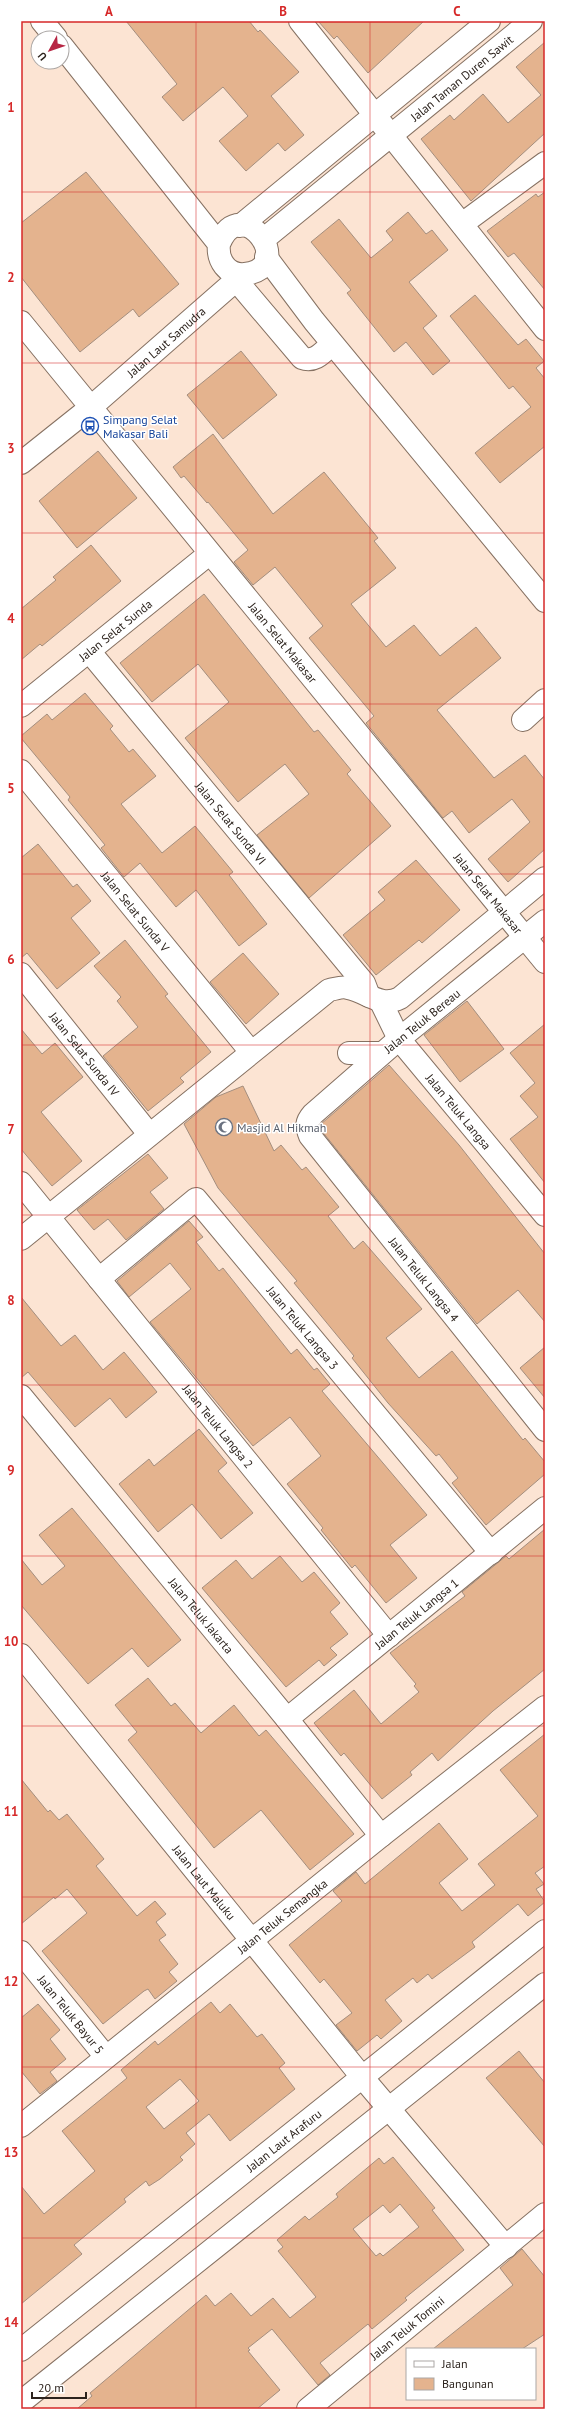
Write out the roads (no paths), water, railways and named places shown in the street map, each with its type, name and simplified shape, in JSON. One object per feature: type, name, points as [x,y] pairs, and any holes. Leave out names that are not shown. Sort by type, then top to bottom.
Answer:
[{"type":"street","points":[[42,21],[49,30]]},
{"type":"street","points":[[300,21],[462,224],[541,316]]},
{"type":"street","points":[[332,344],[316,358],[308,360],[302,358],[239,277],[223,265],[218,252],[219,244],[226,232],[240,226],[489,21]]},
{"type":"street","name":"Jalan Taman Duren Sawit","points":[[265,248],[391,134],[531,21]]},
{"type":"street","points":[[70,56],[219,244]]},
{"type":"street","points":[[462,224],[545,163]]},
{"type":"street","points":[[240,226],[254,229],[265,248],[332,344],[545,601]]},
{"type":"street","points":[[239,277],[257,270],[265,248]]},
{"type":"street","name":"Jalan Laut Samudra","points":[[21,464],[90,408],[239,277]]},
{"type":"street","name":"Jalan Selat Makasar","points":[[21,322],[209,554],[545,962]]},
{"type":"street","name":"Jalan Selat Sunda","points":[[21,706],[209,554]]},
{"type":"street","name":"Jalan Selat Sunda VI","points":[[89,651],[364,983],[375,999]]},
{"type":"street","points":[[522,720],[545,700]]},
{"type":"street","name":"Jalan Selat Sunda V","points":[[21,771],[251,1052]]},
{"type":"street","points":[[21,1239],[329,990],[347,987],[375,999],[391,1003],[400,998],[545,878]]},
{"type":"street","name":"Jalan Teluk Bereau","points":[[307,1128],[307,1121],[313,1114],[382,1053],[545,921]]},
{"type":"street","name":"Jalan Selat Sunda IV","points":[[21,974],[149,1134]]},
{"type":"street","name":"Jalan Teluk Langsa","points":[[375,999],[399,1039],[545,1215]]},
{"type":"street","points":[[350,1053],[382,1053]]},
{"type":"street","name":"Jalan Teluk Langsa 4","points":[[307,1128],[310,1136],[545,1430]]},
{"type":"street","name":"Jalan Teluk Langsa 2","points":[[21,1183],[389,1636]]},
{"type":"street","name":"Jalan Teluk Langsa 3","points":[[99,1279],[196,1199],[491,1553]]},
{"type":"street","name":"Jalan Teluk Jakarta","points":[[21,1396],[288,1719],[381,1836]]},
{"type":"street","name":"Jalan Teluk Langsa 1","points":[[288,1719],[545,1508]]},
{"type":"street","name":"Jalan Laut Maluku","points":[[21,1655],[362,2077],[389,2108]]},
{"type":"street","name":"Jalan Teluk Semangka","points":[[21,2126],[381,1836],[545,1708]]},
{"type":"street","name":"Jalan Laut Arafuru","points":[[21,2350],[545,1931]]},
{"type":"street","name":"Jalan Teluk Bayur 5","points":[[21,1952],[106,2057]]},
{"type":"street","points":[[21,2402],[545,1984]]},
{"type":"street","points":[[389,2108],[506,2247]]},
{"type":"street","name":"Jalan Teluk Tomini","points":[[308,2409],[545,2214]]},
{"type":"place","name":"Simpang Selat Makasar Bali","points":[[90,426]]},
{"type":"place","name":"Masjid Al Hikmah","points":[[224,1127]]}]
